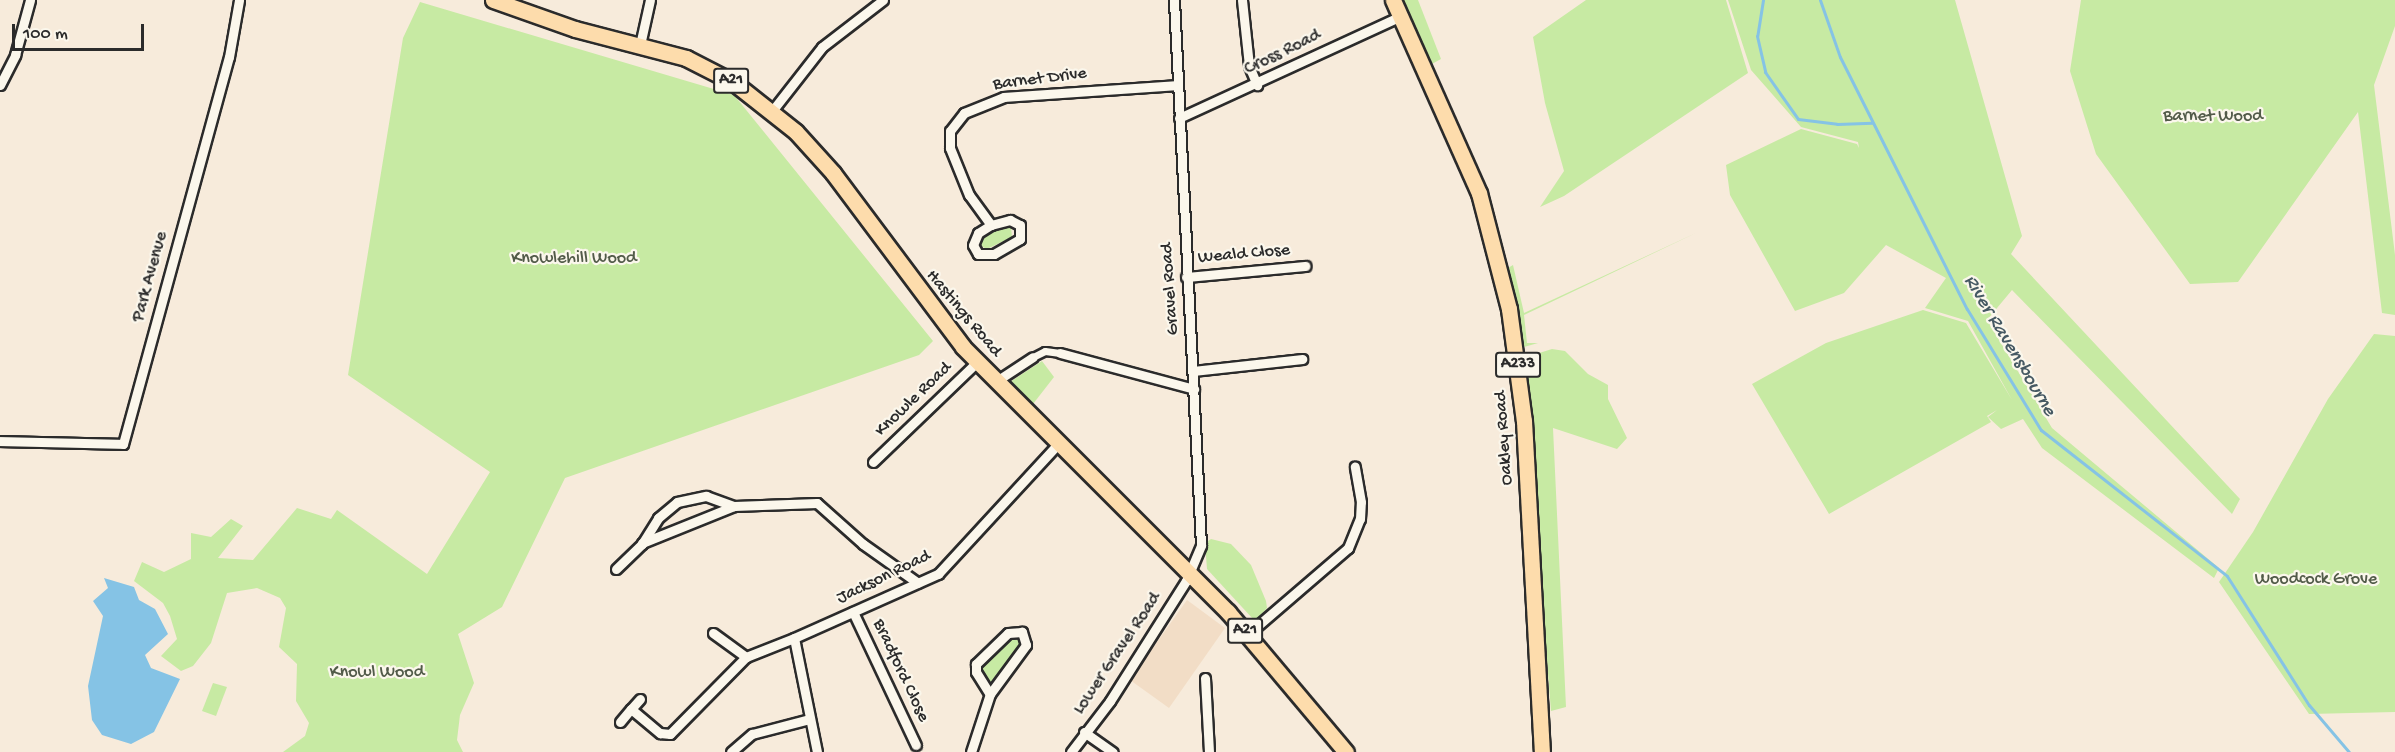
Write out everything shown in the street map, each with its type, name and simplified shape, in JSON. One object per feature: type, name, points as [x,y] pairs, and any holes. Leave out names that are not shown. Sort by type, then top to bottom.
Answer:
[{"type":"main road","name":"Hastings Road","points":[[493,0],[566,26],[640,45],[698,64],[733,82],[772,111],[819,155],[932,310],[977,362],[1057,445],[1191,568],[1346,752]]},
{"type":"main road","name":"Oakley Road","points":[[1393,0],[1479,193],[1509,309],[1524,421],[1542,752]]},
{"type":"street","points":[[0,85],[15,55],[30,0]]},
{"type":"street","name":"Park Avenue","points":[[0,441],[123,444],[229,57],[239,0]]},
{"type":"street","points":[[640,45],[650,0]]},
{"type":"street","points":[[772,111],[822,47],[883,0]]},
{"type":"street","name":"Gravel Road","points":[[1174,0],[1201,545],[1191,568]]},
{"type":"street","points":[[1242,0],[1249,66],[1257,85]]},
{"type":"street","name":"Cross Road","points":[[1179,118],[1257,85],[1401,16]]},
{"type":"street","name":"Barnet Drive","points":[[991,225],[969,195],[950,148],[950,131],[964,113],[1004,97],[1178,85]]},
{"type":"street","points":[[1018,221],[1022,233],[1015,243],[983,257],[974,249],[974,238],[991,225],[1018,221]]},
{"type":"street","name":"Weald Close","points":[[1186,277],[1305,266]]},
{"type":"street","points":[[995,382],[1045,351],[1194,389]]},
{"type":"street","points":[[1193,371],[1302,359]]},
{"type":"street","name":"Knowle Road","points":[[873,462],[977,362]]},
{"type":"street","name":"Jackson Road","points":[[746,657],[938,574],[1057,445]]},
{"type":"street","points":[[1248,634],[1348,549],[1362,502],[1354,467]]},
{"type":"street","points":[[616,569],[642,544],[658,518],[677,502],[706,496],[734,506]]},
{"type":"street","points":[[642,544],[734,506],[817,503],[863,544],[918,583]]},
{"type":"street","name":"Lower Gravel Road","points":[[1071,752],[1084,732],[1110,701],[1191,568]]},
{"type":"street","name":"Bradford Close","points":[[853,612],[916,745]]},
{"type":"street","points":[[971,752],[990,694],[1026,645],[1022,632],[1008,633],[976,664],[976,672],[990,694]]},
{"type":"street","points":[[631,709],[660,733],[670,734],[746,657],[713,633]]},
{"type":"street","points":[[794,638],[817,752]]},
{"type":"street","points":[[1205,678],[1209,752]]},
{"type":"street","points":[[620,722],[640,699]]},
{"type":"street","points":[[731,752],[752,734],[810,719]]},
{"type":"street","points":[[1084,732],[1113,752]]},
{"type":"shaded area","points":[[1187,600],[1225,628],[1169,708],[1130,680]]},
{"type":"green space","points":[[1401,0],[1418,0],[1441,59],[1430,65]]},
{"type":"green space","points":[[1586,0],[1726,0],[1748,73],[1564,196],[1540,207],[1564,171],[1545,103],[1533,37]]},
{"type":"green space","points":[[1728,0],[1955,0],[2022,236],[2011,254],[2240,499],[2232,514],[2012,290],[1987,320],[2052,428],[2219,568],[2214,578],[2042,448],[2023,419],[2001,429],[1988,417],[1997,410],[1987,416],[1991,422],[1829,514],[1752,384],[1826,343],[1923,310],[1966,323],[2012,400],[1968,321],[1925,308],[1946,278],[1886,245],[1844,293],[1795,311],[1730,195],[1726,165],[1801,129],[1857,144],[1859,148],[1858,142],[1801,127],[1751,70]]},
{"type":"green space","name":"Barnet Wood","points":[[2081,0],[2395,0],[2395,26],[2374,85],[2395,255],[2395,315],[2382,313],[2358,112],[2238,282],[2190,284],[2096,154],[2070,71]]},
{"type":"green space","name":"Knowlehill Wood","points":[[420,2],[734,95],[933,341],[919,355],[565,478],[502,607],[458,634],[474,683],[460,715],[457,740],[463,752],[283,752],[305,736],[309,723],[296,701],[297,664],[279,647],[286,608],[280,598],[257,588],[227,593],[211,643],[193,666],[181,671],[161,656],[177,639],[170,616],[163,603],[134,581],[142,562],[164,572],[191,559],[191,533],[211,537],[231,519],[243,526],[218,558],[253,560],[297,508],[331,519],[337,510],[427,574],[490,472],[348,375],[403,38]]},
{"type":"green space","points":[[1003,226],[1011,227],[1012,237],[987,249],[981,246],[983,237]]},
{"type":"green space","points":[[1698,232],[1524,315],[1527,343],[1538,343],[1524,347],[1508,268],[1513,265],[1524,313]]},
{"type":"green space","name":"Woodcock Grove","points":[[2374,334],[2395,336],[2395,712],[2309,714],[2219,582],[2253,532],[2328,399]]},
{"type":"green space","points":[[1552,349],[1565,351],[1588,374],[1608,385],[1608,399],[1627,438],[1617,449],[1553,428],[1566,707],[1551,711],[1523,358]]},
{"type":"green space","points":[[1042,361],[1054,377],[1033,404],[1010,382]]},
{"type":"green space","points":[[1211,539],[1231,544],[1251,565],[1267,608],[1257,619],[1253,619],[1207,569],[1205,543]]},
{"type":"green space","points":[[1013,635],[1020,635],[1022,644],[993,685],[987,683],[980,665]]},
{"type":"green space","points":[[213,683],[227,687],[216,716],[202,711]]},
{"type":"water","points":[[104,578],[134,587],[139,600],[155,609],[168,634],[145,655],[151,668],[180,679],[154,732],[131,744],[102,735],[92,720],[88,686],[103,616],[93,601],[108,588]]},
{"type":"waterway","points":[[1763,0],[1757,36],[1765,72],[1798,119],[1837,124],[1872,123]]},
{"type":"waterway","name":"River Ravensbourne","points":[[1820,0],[1840,57],[1967,309],[2041,430],[2227,576],[2309,705],[2349,752]]},
{"type":"park label","name":"Knowl Wood","points":[[377,673]]}]
